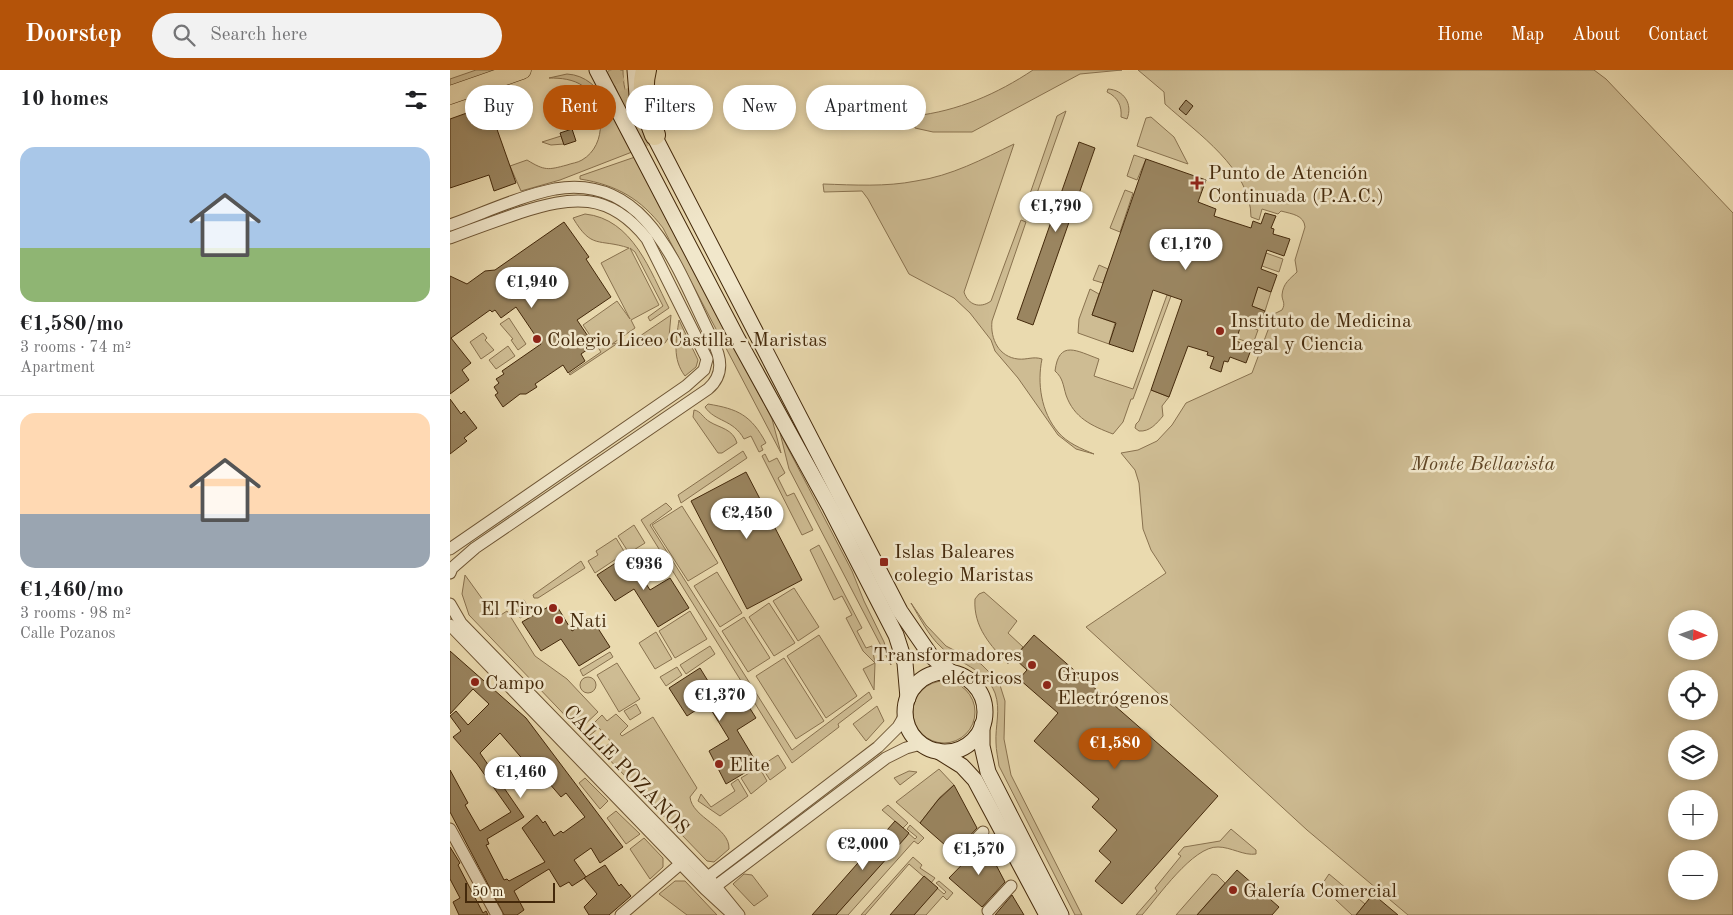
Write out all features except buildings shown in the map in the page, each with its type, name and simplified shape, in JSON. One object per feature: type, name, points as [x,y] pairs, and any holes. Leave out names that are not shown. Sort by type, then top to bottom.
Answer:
[{"type":"highway","points":[[646,70],[643,86],[644,104],[653,142]]},
{"type":"main road","points":[[450,95],[522,70]]},
{"type":"main road","points":[[597,70],[737,338],[913,632],[931,656],[952,673],[964,678],[977,689],[984,704],[982,746],[988,772],[1061,915]]},
{"type":"main road","points":[[635,70],[638,102],[653,142],[753,349],[835,502]]},
{"type":"main road","points":[[653,142],[835,502],[896,635],[905,663],[908,698]]},
{"type":"main road","points":[[952,673],[934,674],[926,677],[912,689],[905,714],[908,728],[921,744],[938,751],[962,766],[975,780],[1047,915]]},
{"type":"main road","points":[[938,751],[951,751],[964,747],[975,738],[982,724]]},
{"type":"street","points":[[450,225],[533,196],[563,188],[595,189],[627,202],[640,212],[658,235],[708,330],[720,358],[717,380],[679,409],[475,548],[452,568],[450,573]]},
{"type":"street","points":[[450,238],[559,202],[589,201],[615,210],[636,226],[647,239],[706,354],[707,364],[700,375],[671,396],[450,549]]},
{"type":"street","points":[[671,396],[679,409]]},
{"type":"street","name":"CALLE POZANOS","points":[[450,604],[460,623],[685,861],[733,915]]},
{"type":"street","name":"CALLE POZANOS","points":[[450,625],[685,861],[708,877],[710,888],[739,915]]},
{"type":"street","points":[[708,877],[878,747],[898,727],[905,714]]},
{"type":"street","points":[[710,888],[886,758],[906,748],[921,744]]},
{"type":"street","points":[[450,828],[497,915]]},
{"type":"street","points":[[961,856],[983,832]]},
{"type":"street","points":[[741,851],[748,861]]},
{"type":"street","points":[[621,915],[685,861]]},
{"type":"street","points":[[988,911],[1011,886]]},
{"type":"green space","points":[[476,70],[498,70],[450,87],[450,79]]},
{"type":"green space","points":[[623,70],[626,111],[616,85],[608,71]]},
{"type":"green space","points":[[1033,70],[1122,70],[1080,74],[972,132],[933,132],[924,130],[926,130],[926,114],[961,106],[991,94]]},
{"type":"green space","name":"Monte Bellavista","points":[[1138,70],[1594,70],[1606,79],[1733,213],[1733,915],[1408,915],[1307,830],[1086,627],[1166,573],[1151,550],[1143,529],[1139,483],[1135,470],[1121,453],[1138,450],[1157,441],[1172,425],[1186,403],[1252,373],[1274,314],[1283,308],[1282,295],[1284,287],[1297,272],[1295,260],[1305,227],[1300,217],[1281,211],[1278,214],[1262,209],[1259,220],[1251,217],[1249,200],[1242,183],[1232,168],[1220,153],[1165,104],[1164,92]]},
{"type":"green space","points":[[567,74],[580,77],[593,85],[581,85],[571,80],[549,78]]},
{"type":"green space","points":[[1108,89],[1119,92],[1126,99],[1129,108],[1127,119],[1121,117],[1119,102],[1107,92]]},
{"type":"green space","points":[[1066,111],[1030,213],[1024,211],[1057,116]]},
{"type":"green space","points":[[1151,117],[1174,137],[1188,164],[1137,146],[1146,118]]},
{"type":"green space","points":[[616,118],[632,152],[560,180],[521,191],[510,166],[527,160],[543,168],[551,169],[582,160],[590,153],[600,134],[600,130],[616,130]]},
{"type":"green space","points":[[635,130],[648,130],[651,134],[639,140]]},
{"type":"green space","points":[[561,136],[564,144],[551,145],[542,142]]},
{"type":"green space","points":[[1014,144],[964,292],[971,303],[983,305],[991,301],[1021,220],[1026,222],[992,321],[994,340],[1001,351],[1011,358],[1042,359],[1040,387],[1044,406],[1052,424],[1066,439],[1094,454],[1076,449],[1058,435],[1018,378],[995,351],[991,340],[970,313],[954,298],[909,274],[862,191],[824,192],[823,184],[882,185],[929,179],[966,166]]},
{"type":"green space","points":[[1134,155],[1146,159],[1137,180],[1127,176]]},
{"type":"green space","points":[[635,157],[772,419],[781,453],[663,228],[637,201],[617,189],[580,179],[580,176]]},
{"type":"green space","points":[[1125,190],[1133,193],[1120,232],[1110,228]]},
{"type":"green space","points":[[585,214],[602,218],[628,236],[647,263],[669,308],[650,321],[648,317],[663,306],[635,252],[630,248],[659,305],[631,320],[635,328],[612,344],[618,343],[570,375],[601,352],[583,325],[617,301],[630,319],[601,263],[629,248],[596,241],[585,235],[573,218]]},
{"type":"green space","points":[[1266,253],[1283,259],[1279,272],[1262,266]]},
{"type":"green space","points":[[1099,265],[1108,269],[1103,283],[1093,280]]},
{"type":"green space","points":[[1258,287],[1271,292],[1265,311],[1251,306]]},
{"type":"green space","points":[[1090,289],[1099,294],[1092,315],[1115,323],[1109,344],[1078,333],[1079,319]]},
{"type":"green space","points":[[1167,295],[1171,296],[1123,422],[1113,434],[1098,428],[1079,415],[1069,403],[1061,379],[1055,371],[1060,354],[1070,350],[1099,359],[1094,376],[1133,389]]},
{"type":"green space","points":[[671,315],[669,337],[665,343],[659,344],[640,336]]},
{"type":"green space","points":[[509,318],[526,344],[518,350],[511,340],[513,339],[500,324]]},
{"type":"green space","points":[[679,320],[698,360],[696,367],[685,376],[678,363],[676,349]]},
{"type":"green space","points":[[1241,324],[1258,330],[1253,344],[1236,338]]},
{"type":"green space","points":[[483,333],[487,338],[485,340],[494,350],[481,359],[470,342]]},
{"type":"green space","points":[[508,346],[515,356],[496,369],[489,360]]},
{"type":"green space","points":[[1151,390],[1169,397],[1162,406],[1163,416],[1161,419],[1150,429],[1139,431],[1135,428],[1136,424],[1139,421]]},
{"type":"green space","points":[[708,404],[736,411],[749,420],[766,443],[761,446],[763,450],[759,452],[751,436],[744,439],[735,428],[709,412],[705,407]]},
{"type":"green space","points":[[694,410],[710,422],[726,429],[735,438],[737,443],[722,453],[718,453],[693,417]]},
{"type":"green space","points":[[780,433],[852,571],[884,642],[891,665],[789,469]]},
{"type":"green space","points":[[743,451],[747,458],[681,503],[678,495]]},
{"type":"green space","points":[[765,454],[769,462],[777,458],[785,473],[778,478],[787,496],[794,493],[813,530],[802,535],[762,456]]},
{"type":"green space","points":[[666,503],[672,509],[650,525],[792,750],[869,692],[872,698],[838,724],[839,727],[792,763],[641,520]]},
{"type":"green space","points":[[682,506],[718,563],[688,581],[652,525]]},
{"type":"green space","points":[[634,525],[645,543],[629,553],[618,536]]},
{"type":"green space","points":[[616,538],[625,553],[595,573],[588,561],[598,555],[596,551]]},
{"type":"green space","points":[[819,545],[862,628],[857,631],[866,648],[872,646],[875,663],[863,651],[846,618],[852,615],[842,596],[834,600],[810,550]]},
{"type":"green space","points":[[581,561],[585,568],[538,598],[534,598],[533,595]]},
{"type":"green space","points":[[717,572],[742,613],[720,627],[694,586]]},
{"type":"green space","points":[[465,575],[496,618],[507,611],[535,656],[567,679],[598,712],[579,730],[469,615],[462,594]]},
{"type":"green space","points":[[794,588],[819,627],[798,641],[773,601]]},
{"type":"green space","points":[[984,592],[1017,621],[1008,633],[1023,647],[1008,664],[984,635],[977,618],[975,599]]},
{"type":"green space","points":[[524,600],[531,612],[520,618],[514,607]]},
{"type":"green space","points":[[769,603],[795,643],[774,656],[749,617]]},
{"type":"green space","points":[[911,603],[926,625],[946,646],[981,664],[999,682],[1005,701],[1004,739],[1011,775],[1082,915],[1075,915],[999,766],[996,743],[998,706],[991,685],[978,672],[948,653],[936,642]]},
{"type":"green space","points":[[690,611],[707,639],[675,658],[659,631]]},
{"type":"green space","points":[[744,617],[770,658],[748,672],[722,631]]},
{"type":"green space","points":[[656,632],[672,659],[655,669],[639,643]]},
{"type":"green space","points":[[819,635],[857,696],[826,718],[787,656]]},
{"type":"green space","points":[[710,646],[715,654],[686,674],[680,665]]},
{"type":"green space","points":[[610,652],[613,657],[583,676],[580,670]]},
{"type":"green space","points":[[784,658],[824,721],[796,739],[756,676]]},
{"type":"green space","points":[[617,663],[640,699],[619,712],[597,675]]},
{"type":"green space","points":[[875,663],[874,690],[863,669]]},
{"type":"green space","points":[[677,667],[682,675],[666,686],[660,677]]},
{"type":"green space","points":[[588,677],[594,679],[596,685],[594,691],[588,693],[582,691],[580,685],[582,679]]},
{"type":"green space","points":[[944,681],[956,684],[966,690],[972,700],[975,712],[972,724],[966,734],[956,740],[944,743],[932,740],[922,734],[916,724],[913,712],[916,700],[922,690],[932,684]]},
{"type":"green space","points":[[636,704],[641,713],[630,720],[624,711]]},
{"type":"green space","points":[[877,706],[884,721],[866,741],[853,724]]},
{"type":"green space","points":[[616,714],[628,726],[620,734],[622,736],[653,717],[697,788],[690,797],[692,804],[703,817],[718,828],[728,841],[729,849],[714,862],[707,861],[601,751],[611,742],[599,728],[589,736],[585,732],[602,715],[607,721]]},
{"type":"green space","points":[[778,755],[786,768],[770,780],[761,766]]},
{"type":"green space","points":[[759,767],[767,781],[751,794],[741,778]]},
{"type":"green space","points":[[939,769],[954,785],[940,797],[920,823],[896,802]]},
{"type":"green space","points":[[909,771],[917,772],[900,785],[894,778]]},
{"type":"green space","points":[[585,778],[608,801],[600,809],[579,783]]},
{"type":"green space","points":[[738,779],[748,796],[720,816],[698,801],[701,794],[711,807],[735,791],[731,784]]},
{"type":"green space","points":[[888,805],[908,823],[903,828],[882,810]]},
{"type":"green space","points":[[616,811],[640,834],[626,844],[607,818]]},
{"type":"green space","points":[[910,825],[924,838],[918,844],[914,841],[848,915],[836,915],[908,833],[915,839],[917,837],[907,829]]},
{"type":"green space","points":[[1231,829],[1256,850],[1256,854],[1247,854],[1223,847],[1208,849],[1187,863],[1142,915],[1136,915],[1157,891],[1155,888],[1181,856],[1178,854],[1184,847],[1220,841]]},
{"type":"green space","points":[[644,838],[663,858],[663,867],[650,879],[630,849]]},
{"type":"green space","points":[[913,857],[922,865],[920,868],[935,878],[931,883],[909,864],[865,915],[861,915]]},
{"type":"green space","points":[[744,874],[752,875],[768,896],[754,906],[733,884]]},
{"type":"green space","points":[[1212,874],[1217,875],[1225,883],[1197,915],[1176,915]]},
{"type":"green space","points":[[1329,874],[1365,904],[1356,915],[1352,915],[1321,886]]},
{"type":"green space","points":[[675,881],[685,881],[717,915],[687,915],[659,894]]},
{"type":"green space","points":[[939,881],[953,893],[947,900],[943,896],[926,915],[914,915],[937,888],[944,894],[946,892],[936,883]]},
{"type":"tunnel","points":[[612,70],[632,116],[650,148]]},
{"type":"place","name":"Punto de Atención Continuada (P.A.C.)","points":[[1197,183]]},
{"type":"place","name":"Instituto de Medicina Legal y Ciencia","points":[[1220,331]]},
{"type":"place","name":"Colegio Liceo Castilla - Maristas","points":[[537,339]]},
{"type":"place","name":"Islas Baleares colegio Maristas","points":[[884,562]]},
{"type":"place","name":"El Tiro","points":[[553,608]]},
{"type":"place","name":"Nati","points":[[559,620]]},
{"type":"place","name":"Transformadores eléctricos","points":[[1032,665]]},
{"type":"place","name":"Campo","points":[[475,682]]},
{"type":"place","name":"Grupos Electrógenos","points":[[1047,685]]},
{"type":"place","name":"Elite","points":[[719,764]]},
{"type":"place","name":"Galería Comercial","points":[[1233,890]]}]
